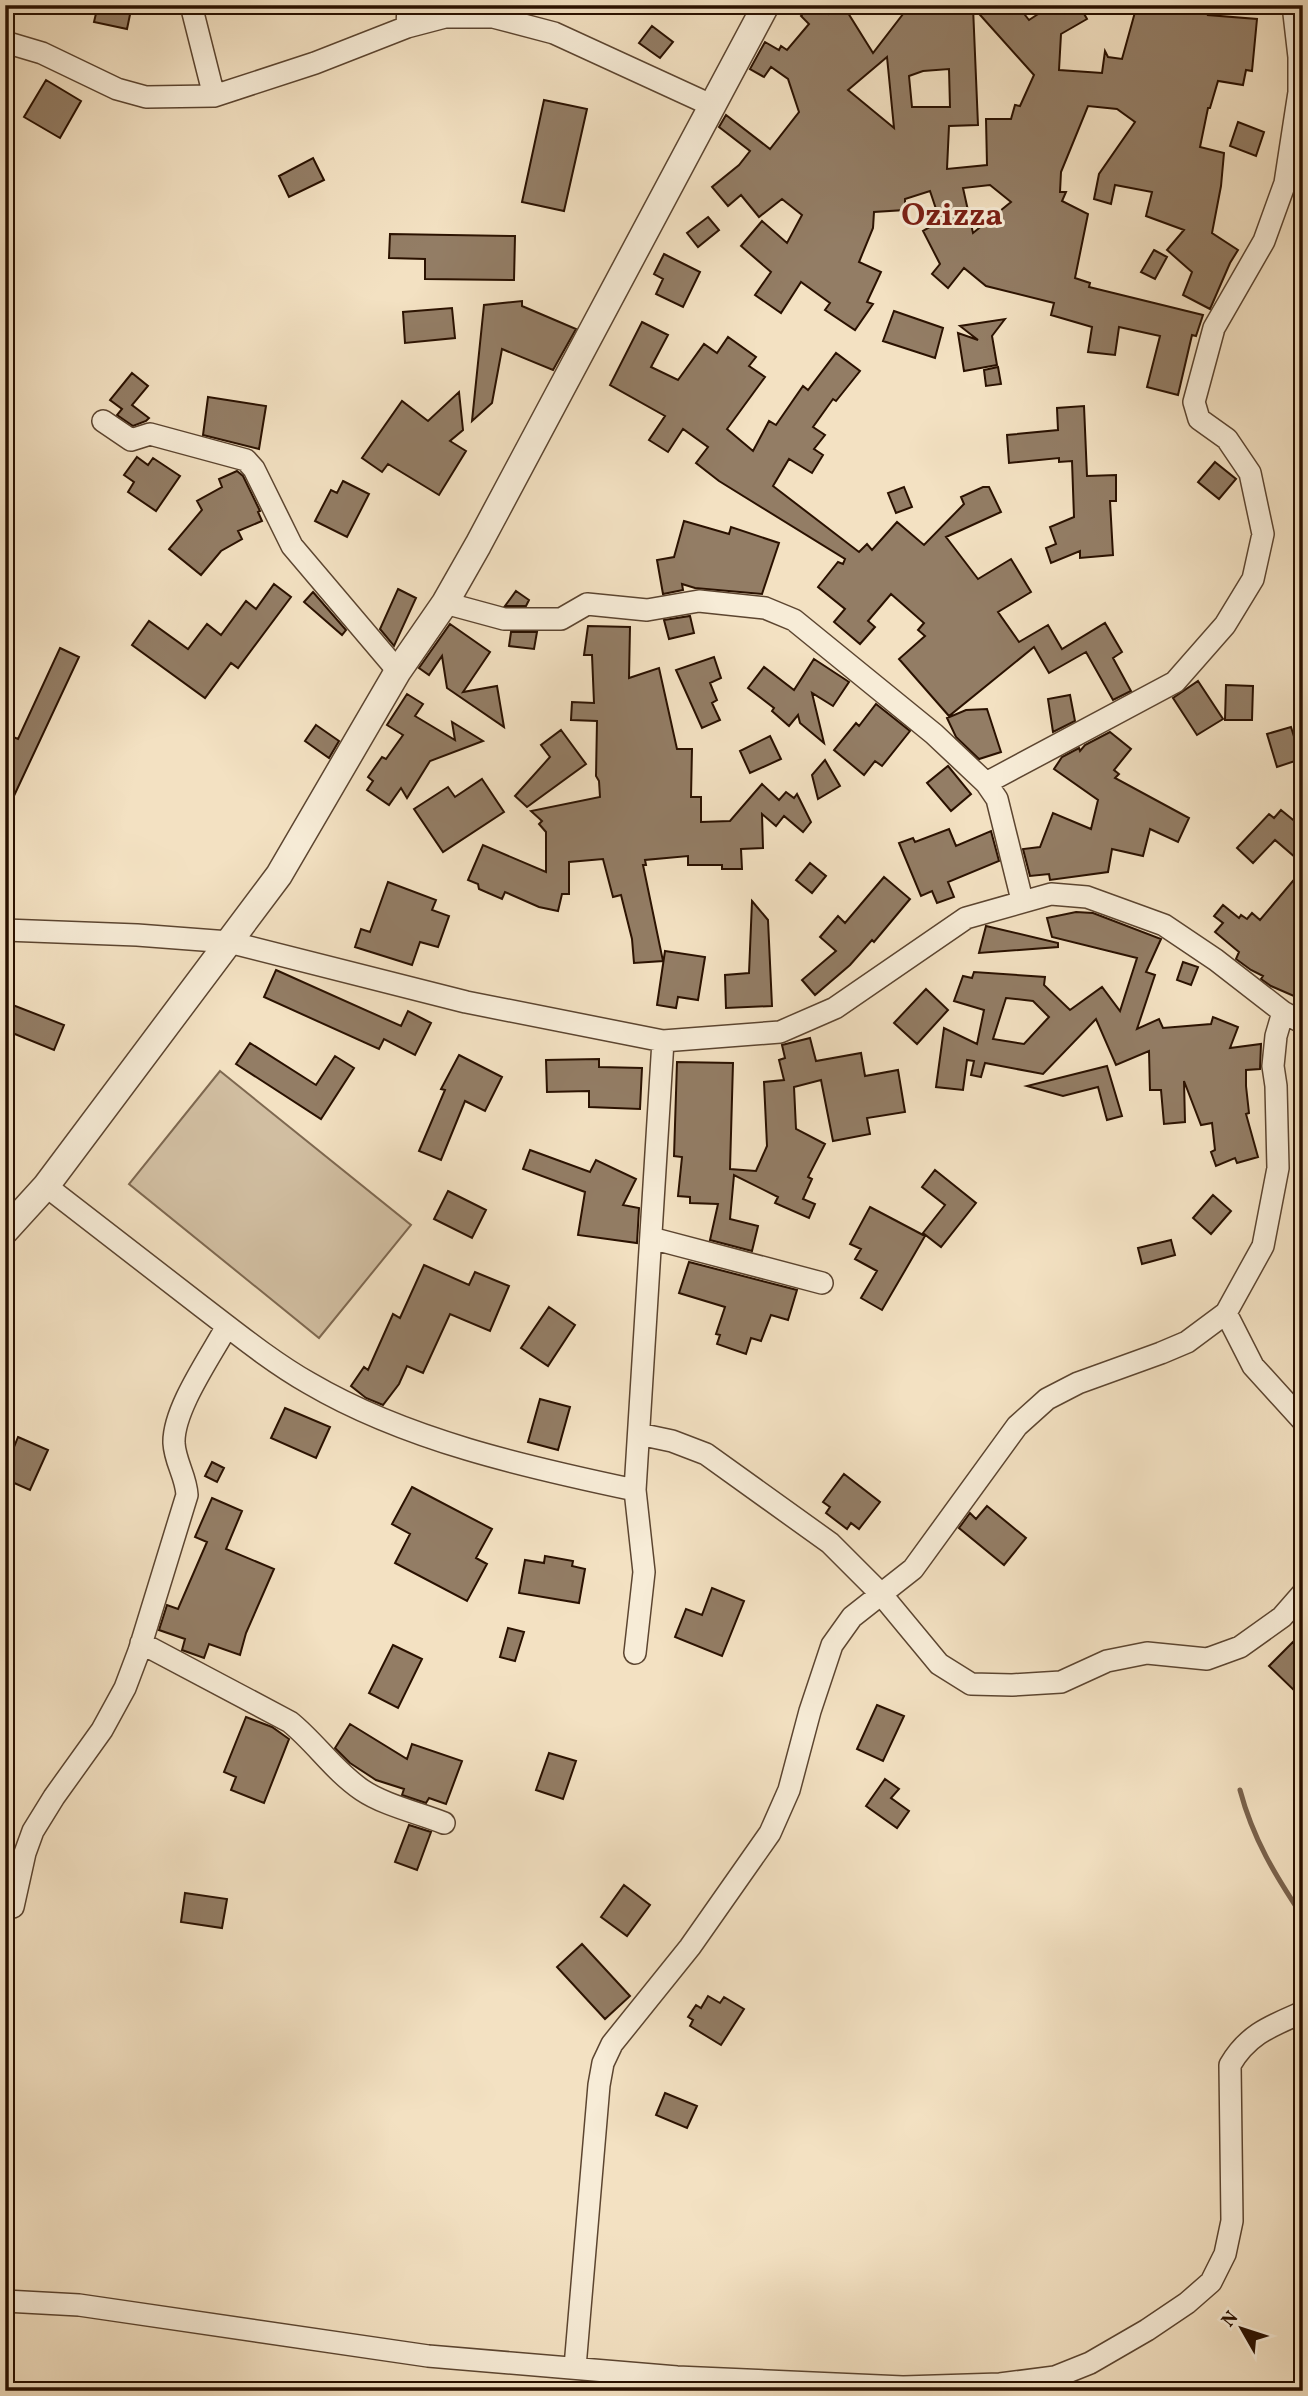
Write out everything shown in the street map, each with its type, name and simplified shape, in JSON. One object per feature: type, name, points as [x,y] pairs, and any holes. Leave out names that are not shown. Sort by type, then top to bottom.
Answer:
[{"type":"street","points":[[191,5],[214,96]]},
{"type":"street","points":[[407,27],[408,5]]},
{"type":"street","points":[[5,1231],[46,1186],[279,875],[398,671],[445,603],[766,5]]},
{"type":"street","points":[[986,783],[1175,682],[1225,625],[1253,579],[1263,534],[1250,473],[1227,439],[1199,419],[1194,402],[1214,328],[1264,241],[1286,183],[1299,92],[1299,57],[1293,5]]},
{"type":"street","points":[[5,42],[42,53],[117,89],[146,97],[214,96],[314,63],[407,27],[445,17],[493,17],[554,33],[713,106]]},
{"type":"street","points":[[103,421],[131,440],[150,434],[246,460],[254,470],[292,546],[398,671]]},
{"type":"street","points":[[445,603],[504,619],[561,619],[587,604],[647,610],[699,601],[765,608],[794,620],[934,734],[986,783],[997,799],[1022,900]]},
{"type":"street","points":[[5,930],[229,942],[466,1002],[663,1041],[780,1032],[835,1008],[965,918],[1051,894],[1087,897],[1164,925],[1216,960],[1283,1012],[1303,1023]]},
{"type":"street","points":[[576,2367],[603,2063],[612,2044],[690,1947],[770,1833],[789,1790],[810,1711],[832,1646],[852,1616],[913,1569],[1017,1426],[1047,1399],[1078,1382],[1186,1342],[1226,1313],[1264,1246],[1278,1168],[1273,1066],[1276,1036],[1283,1012]]},
{"type":"street","points":[[635,1653],[644,1572],[635,1490],[663,1041]]},
{"type":"street","points":[[46,1186],[308,1383],[372,1415],[468,1450],[540,1470],[635,1490]]},
{"type":"street","points":[[651,1238],[822,1283]]},
{"type":"street","points":[[1226,1313],[1253,1366],[1303,1421]]},
{"type":"street","points":[[13,1907],[25,1853],[33,1831],[102,1730],[125,1688],[187,1496],[186,1480],[174,1444],[175,1430],[181,1409],[228,1325]]},
{"type":"street","points":[[639,1434],[672,1441],[706,1454],[830,1543],[881,1594],[939,1664],[971,1684],[1061,1682],[1107,1661],[1147,1653],[1207,1659],[1240,1647],[1282,1617],[1303,1593]]},
{"type":"street","points":[[141,1643],[290,1722],[307,1736],[328,1762],[365,1792],[444,1823]]},
{"type":"street","points":[[5,2301],[79,2305],[428,2356],[677,2377],[903,2386],[1000,2384],[1055,2377],[1090,2362],[1147,2330],[1211,2283],[1225,2254],[1232,2221],[1230,2065],[1241,2047],[1265,2028],[1303,2012]]},
{"type":"shaded area","points":[[220,1071],[411,1225],[319,1338],[129,1184]]},
{"type":"building","points":[[98,5],[132,5],[127,29],[94,22]]},
{"type":"building","points":[[810,5],[819,5],[829,14],[843,5],[873,53],[910,5],[1017,5],[1029,20],[1052,5],[1079,5],[1087,19],[1061,34],[1059,70],[1102,73],[1105,51],[1108,57],[1122,59],[1137,5],[1211,5],[1208,15],[1257,19],[1252,71],[1246,70],[1243,85],[1218,81],[1208,108],[1200,147],[1224,153],[1212,233],[1238,250],[1210,309],[1183,295],[1192,272],[1167,250],[1184,230],[1146,216],[1152,192],[1115,185],[1111,204],[1094,199],[1099,174],[1135,122],[1117,109],[1088,106],[1061,172],[1060,192],[1066,192],[1062,201],[1088,214],[1075,278],[1090,283],[1089,287],[1203,315],[1196,336],[1192,335],[1178,395],[1147,387],[1160,336],[1119,327],[1115,355],[1088,352],[1092,327],[1051,315],[1054,303],[986,286],[964,268],[948,288],[932,274],[940,264],[923,231],[940,221],[930,191],[905,199],[905,210],[874,212],[873,228],[859,262],[881,272],[867,302],[873,304],[855,330],[825,310],[830,303],[801,282],[781,313],[755,295],[771,272],[741,246],[762,221],[787,243],[802,215],[782,199],[759,217],[741,195],[728,206],[712,187],[739,165],[750,151],[719,127],[726,115],[770,149],[799,112],[788,79],[771,67],[764,77],[750,69],[765,42],[779,50],[781,46],[787,50],[809,24],[801,16]],"holes":[[[973,7],[1034,75],[1020,106],[1015,105],[1011,119],[986,119],[987,165],[947,169],[949,126],[978,125]],[[887,57],[894,128],[848,90]],[[949,69],[950,107],[912,107],[909,76],[923,71]],[[990,185],[1011,202],[973,233],[963,188]]]},
{"type":"building","points":[[652,26],[673,42],[660,58],[639,43]]},
{"type":"building","points":[[46,80],[81,101],[60,138],[24,117]]},
{"type":"building","points":[[544,100],[587,109],[564,211],[522,202]]},
{"type":"building","points":[[1238,122],[1264,132],[1256,156],[1230,146]]},
{"type":"building","points":[[313,158],[324,180],[289,197],[279,176]]},
{"type":"building","points":[[708,217],[719,230],[698,247],[687,233]]},
{"type":"building","points":[[390,234],[515,236],[514,280],[425,279],[425,259],[389,258]]},
{"type":"building","points":[[1154,250],[1167,257],[1155,279],[1141,272]]},
{"type":"building","points":[[664,254],[700,272],[683,307],[656,294],[663,279],[654,274]]},
{"type":"building","points":[[522,301],[522,306],[576,329],[553,370],[502,349],[492,403],[472,421],[484,305]]},
{"type":"building","points":[[452,308],[455,338],[405,343],[403,312]]},
{"type":"building","points":[[894,311],[943,328],[935,358],[883,341]]},
{"type":"building","points":[[1005,319],[992,336],[997,365],[964,371],[958,333],[978,340],[960,326]]},
{"type":"building","points":[[642,322],[668,335],[651,367],[678,380],[704,344],[717,353],[728,337],[756,357],[749,366],[765,377],[727,429],[753,451],[769,421],[776,425],[803,386],[808,390],[836,353],[860,371],[836,401],[833,399],[813,427],[825,435],[814,449],[823,455],[812,473],[789,459],[773,486],[859,552],[867,544],[872,550],[897,522],[924,545],[964,504],[961,497],[989,487],[1001,512],[946,537],[978,579],[1011,559],[1031,592],[998,612],[1019,642],[1048,625],[1062,649],[1105,623],[1122,652],[1113,658],[1131,691],[1113,700],[1086,652],[1049,673],[1034,647],[949,716],[899,659],[925,636],[918,630],[924,623],[891,594],[868,621],[875,627],[860,644],[834,622],[845,609],[818,587],[838,562],[843,564],[845,559],[719,481],[696,463],[708,447],[683,429],[668,452],[649,440],[665,416],[610,385]]},
{"type":"building","points":[[998,367],[1001,384],[986,386],[984,370]]},
{"type":"building","points":[[132,373],[148,386],[132,405],[149,418],[133,426],[117,415],[122,409],[110,400]]},
{"type":"building","points":[[459,392],[463,430],[450,441],[466,451],[439,495],[388,464],[382,472],[362,458],[402,401],[428,421]]},
{"type":"building","points":[[208,397],[266,406],[259,449],[203,435]]},
{"type":"building","points":[[1084,406],[1087,476],[1116,475],[1116,501],[1110,501],[1113,555],[1080,558],[1080,551],[1051,563],[1046,548],[1056,544],[1050,527],[1074,517],[1072,461],[1059,462],[1059,458],[1009,463],[1007,435],[1058,430],[1057,408]]},
{"type":"building","points":[[137,457],[148,465],[153,458],[180,476],[156,511],[128,492],[134,482],[124,475]]},
{"type":"building","points":[[1215,462],[1236,479],[1219,499],[1198,482]]},
{"type":"building","points":[[237,471],[243,476],[262,521],[238,531],[242,539],[221,551],[201,575],[169,549],[202,510],[197,501],[222,487],[219,479]]},
{"type":"building","points":[[343,481],[369,494],[347,537],[315,521],[331,490],[337,493]]},
{"type":"building","points":[[904,487],[912,507],[896,513],[888,493]]},
{"type":"building","points":[[684,521],[729,534],[731,527],[779,543],[762,594],[695,588],[682,584],[683,590],[663,594],[657,560],[674,557]]},
{"type":"building","points":[[274,584],[291,597],[238,668],[231,663],[205,698],[132,645],[149,621],[188,649],[207,624],[221,635],[246,601],[256,609]]},
{"type":"building","points":[[398,589],[416,598],[394,646],[380,629]]},
{"type":"building","points":[[516,591],[529,600],[526,606],[505,606]]},
{"type":"building","points":[[313,592],[346,630],[342,635],[304,602]]},
{"type":"building","points":[[690,616],[694,633],[669,639],[664,620]]},
{"type":"building","points":[[450,624],[490,652],[463,692],[497,686],[504,727],[447,688],[442,656],[429,675],[419,668]]},
{"type":"building","points":[[588,626],[630,627],[629,678],[659,668],[677,749],[692,749],[691,797],[701,797],[701,822],[730,821],[762,784],[779,800],[786,792],[794,798],[797,794],[811,822],[803,832],[784,816],[776,826],[762,814],[763,848],[741,849],[742,869],[722,869],[722,865],[688,865],[688,856],[645,860],[646,865],[643,865],[663,961],[634,963],[632,939],[621,895],[613,897],[603,859],[569,862],[569,894],[562,894],[558,911],[539,907],[505,892],[502,899],[479,889],[478,884],[468,880],[483,845],[546,872],[546,832],[539,824],[542,821],[531,811],[600,797],[596,776],[597,721],[571,720],[572,702],[594,703],[592,655],[584,655]]},
{"type":"building","points":[[511,632],[537,632],[534,649],[509,646]]},
{"type":"building","points":[[60,648],[79,657],[5,815],[5,750],[11,736],[18,739]]},
{"type":"building","points":[[714,657],[721,678],[710,683],[717,700],[712,703],[720,720],[702,728],[676,670]]},
{"type":"building","points":[[814,659],[849,682],[833,706],[812,693],[824,743],[800,723],[798,715],[789,726],[772,711],[774,708],[748,688],[764,667],[794,690]]},
{"type":"building","points":[[1198,681],[1223,719],[1197,735],[1173,698]]},
{"type":"building","points":[[1226,685],[1253,686],[1252,720],[1225,720]]},
{"type":"building","points":[[407,694],[423,704],[415,716],[455,740],[452,722],[483,741],[430,761],[407,798],[401,788],[389,805],[367,790],[373,781],[368,777],[382,757],[386,759],[403,735],[387,725]]},
{"type":"building","points":[[1070,695],[1075,721],[1053,732],[1048,699]]},
{"type":"building","points":[[876,704],[910,731],[882,766],[875,761],[864,775],[834,750],[856,723],[859,726]]},
{"type":"building","points":[[987,709],[1001,752],[979,759],[956,737],[947,718],[966,710]]},
{"type":"building","points":[[316,725],[339,741],[329,758],[305,741]]},
{"type":"building","points":[[1291,727],[1301,759],[1277,767],[1267,734]]},
{"type":"building","points":[[561,730],[586,764],[527,807],[515,796],[550,757],[541,745]]},
{"type":"building","points":[[1110,732],[1131,749],[1114,770],[1119,774],[1115,778],[1189,818],[1178,842],[1150,829],[1143,856],[1112,849],[1108,872],[1050,880],[1049,874],[1030,876],[1023,849],[1040,847],[1053,813],[1091,829],[1098,800],[1054,769],[1062,757],[1079,748],[1080,751],[1085,745]]},
{"type":"building","points":[[770,736],[781,759],[750,773],[740,751]]},
{"type":"building","points":[[825,760],[840,786],[818,799],[812,775]]},
{"type":"building","points":[[948,766],[971,794],[951,811],[927,783]]},
{"type":"building","points":[[482,779],[504,812],[443,852],[414,809],[448,787],[455,797]]},
{"type":"building","points":[[1281,810],[1303,828],[1303,864],[1275,840],[1253,863],[1237,848],[1269,814],[1274,818]]},
{"type":"building","points":[[949,829],[956,846],[991,831],[999,861],[948,882],[954,897],[937,903],[932,891],[921,896],[899,843],[913,838],[915,842]]},
{"type":"building","points":[[810,863],[826,876],[812,893],[796,880]]},
{"type":"building","points":[[1303,869],[1303,1000],[1271,986],[1261,979],[1263,976],[1236,959],[1239,952],[1215,932],[1223,923],[1214,916],[1223,905],[1239,918],[1241,915],[1247,919],[1252,913],[1260,920]]},
{"type":"building","points":[[884,877],[910,899],[874,942],[872,940],[850,965],[815,995],[802,980],[836,951],[820,937],[838,916],[845,923]]},
{"type":"building","points":[[388,882],[436,900],[432,910],[449,916],[438,947],[420,942],[412,965],[355,947],[361,929],[370,932]]},
{"type":"building","points":[[752,901],[768,920],[772,1006],[726,1008],[725,975],[749,973]]},
{"type":"building","points":[[1076,912],[1093,913],[1161,939],[1146,972],[1155,975],[1137,1029],[1159,1019],[1163,1028],[1211,1024],[1213,1017],[1238,1027],[1230,1048],[1261,1044],[1260,1069],[1246,1070],[1249,1113],[1246,1114],[1258,1157],[1237,1163],[1235,1158],[1216,1166],[1211,1152],[1215,1150],[1212,1123],[1201,1125],[1184,1081],[1185,1122],[1164,1124],[1161,1090],[1150,1090],[1149,1051],[1116,1065],[1096,1019],[1043,1074],[985,1063],[981,1077],[971,1075],[974,1061],[967,1060],[963,1090],[936,1087],[944,1028],[977,1044],[984,1010],[954,1001],[963,976],[972,978],[974,972],[1045,977],[1044,985],[1070,1010],[1102,987],[1120,1011],[1137,958],[1052,937],[1047,918]],"holes":[[[1006,998],[1033,1001],[1049,1017],[1024,1044],[993,1039]]]},
{"type":"building","points":[[986,926],[1058,943],[1058,947],[979,953]]},
{"type":"building","points":[[665,951],[705,957],[698,1000],[678,997],[676,1008],[657,1005]]},
{"type":"building","points":[[1183,962],[1198,967],[1191,985],[1177,980]]},
{"type":"building","points":[[276,970],[401,1026],[408,1011],[431,1023],[415,1055],[384,1039],[379,1049],[264,997]]},
{"type":"building","points":[[926,989],[948,1010],[917,1044],[894,1023]]},
{"type":"building","points":[[5,1002],[64,1025],[54,1050],[5,1030]]},
{"type":"building","points":[[810,1038],[816,1061],[861,1053],[865,1076],[898,1070],[905,1112],[867,1118],[870,1134],[833,1141],[821,1080],[794,1087],[796,1129],[825,1144],[808,1177],[812,1179],[803,1199],[815,1204],[809,1218],[775,1203],[778,1197],[734,1175],[730,1219],[758,1226],[752,1251],[710,1240],[718,1204],[690,1203],[690,1197],[678,1196],[682,1157],[674,1156],[677,1062],[733,1063],[730,1169],[756,1171],[767,1146],[764,1082],[784,1080],[779,1060],[785,1058],[782,1045]]},
{"type":"building","points":[[250,1043],[316,1085],[335,1056],[354,1068],[321,1119],[236,1064]]},
{"type":"building","points":[[459,1055],[502,1077],[485,1111],[465,1101],[441,1160],[419,1151],[445,1090],[441,1089]]},
{"type":"building","points":[[599,1059],[599,1067],[642,1068],[640,1109],[589,1107],[589,1091],[547,1092],[546,1060]]},
{"type":"building","points":[[1107,1066],[1122,1116],[1107,1120],[1098,1087],[1063,1096],[1027,1086]]},
{"type":"building","points":[[530,1150],[590,1172],[596,1160],[636,1179],[623,1205],[639,1208],[637,1243],[578,1235],[585,1192],[523,1169]]},
{"type":"building","points":[[935,1170],[976,1203],[941,1247],[923,1233],[945,1205],[922,1187]]},
{"type":"building","points":[[448,1191],[486,1210],[472,1238],[434,1219]]},
{"type":"building","points":[[1213,1195],[1231,1211],[1211,1234],[1193,1218]]},
{"type":"building","points":[[870,1207],[925,1236],[882,1310],[861,1298],[877,1271],[855,1259],[861,1249],[850,1244]]},
{"type":"building","points":[[1171,1240],[1175,1255],[1142,1264],[1138,1248]]},
{"type":"building","points":[[689,1262],[797,1290],[788,1320],[771,1315],[761,1341],[751,1338],[746,1354],[717,1344],[720,1335],[716,1334],[725,1307],[679,1293]]},
{"type":"building","points":[[424,1265],[469,1285],[475,1272],[509,1286],[490,1331],[450,1314],[423,1373],[407,1366],[399,1384],[383,1405],[366,1398],[351,1386],[364,1367],[368,1370],[393,1314],[400,1318]]},
{"type":"building","points":[[549,1307],[575,1325],[548,1366],[521,1348]]},
{"type":"building","points":[[540,1399],[570,1407],[558,1450],[528,1442]]},
{"type":"building","points":[[285,1408],[330,1427],[316,1458],[271,1438]]},
{"type":"building","points":[[18,1437],[48,1450],[30,1490],[5,1479],[5,1444],[14,1447]]},
{"type":"building","points":[[212,1462],[224,1468],[217,1482],[205,1476]]},
{"type":"building","points":[[844,1474],[880,1502],[859,1529],[851,1523],[847,1529],[826,1513],[830,1507],[823,1502]]},
{"type":"building","points":[[412,1487],[492,1529],[476,1558],[487,1564],[467,1601],[395,1563],[410,1534],[392,1524]]},
{"type":"building","points":[[212,1498],[242,1511],[226,1549],[274,1569],[246,1633],[240,1655],[209,1644],[204,1658],[182,1650],[185,1639],[159,1630],[167,1605],[178,1609],[207,1542],[195,1537]]},
{"type":"building","points":[[987,1506],[1026,1538],[1004,1565],[959,1528],[970,1513],[976,1519]]},
{"type":"building","points":[[545,1556],[573,1561],[572,1566],[585,1569],[579,1603],[519,1593],[525,1560],[544,1563]]},
{"type":"building","points":[[712,1588],[744,1601],[722,1656],[675,1637],[686,1609],[702,1615]]},
{"type":"building","points":[[508,1628],[524,1632],[515,1661],[500,1657]]},
{"type":"building","points":[[1293,1642],[1303,1652],[1303,1699],[1269,1666]]},
{"type":"building","points":[[393,1645],[422,1659],[398,1708],[369,1693]]},
{"type":"building","points":[[877,1705],[904,1716],[883,1761],[857,1749]]},
{"type":"building","points":[[246,1717],[272,1727],[289,1739],[264,1803],[231,1790],[236,1777],[224,1772]]},
{"type":"building","points":[[350,1724],[407,1759],[412,1744],[462,1761],[446,1804],[429,1798],[426,1803],[402,1795],[404,1789],[376,1780],[350,1763],[335,1748]]},
{"type":"building","points":[[549,1753],[576,1761],[563,1799],[536,1790]]},
{"type":"building","points":[[885,1779],[899,1789],[891,1798],[909,1811],[897,1828],[866,1806]]},
{"type":"building","points":[[409,1825],[431,1832],[417,1870],[395,1862]]},
{"type":"building","points":[[624,1885],[650,1905],[627,1936],[601,1917]]},
{"type":"building","points":[[185,1893],[227,1899],[222,1928],[181,1922]]},
{"type":"building","points":[[582,1944],[630,1996],[605,2019],[557,1967]]},
{"type":"building","points":[[708,1996],[720,2003],[724,1997],[744,2009],[721,2045],[690,2026],[693,2020],[688,2017],[696,2005],[701,2008]]},
{"type":"building","points":[[665,2093],[697,2106],[687,2128],[656,2115]]},
{"type":"waterway","points":[[1240,1790],[1251,1825],[1266,1856],[1303,1917]]},
{"type":"district","name":"Ozizza","points":[[952,214]]}]
